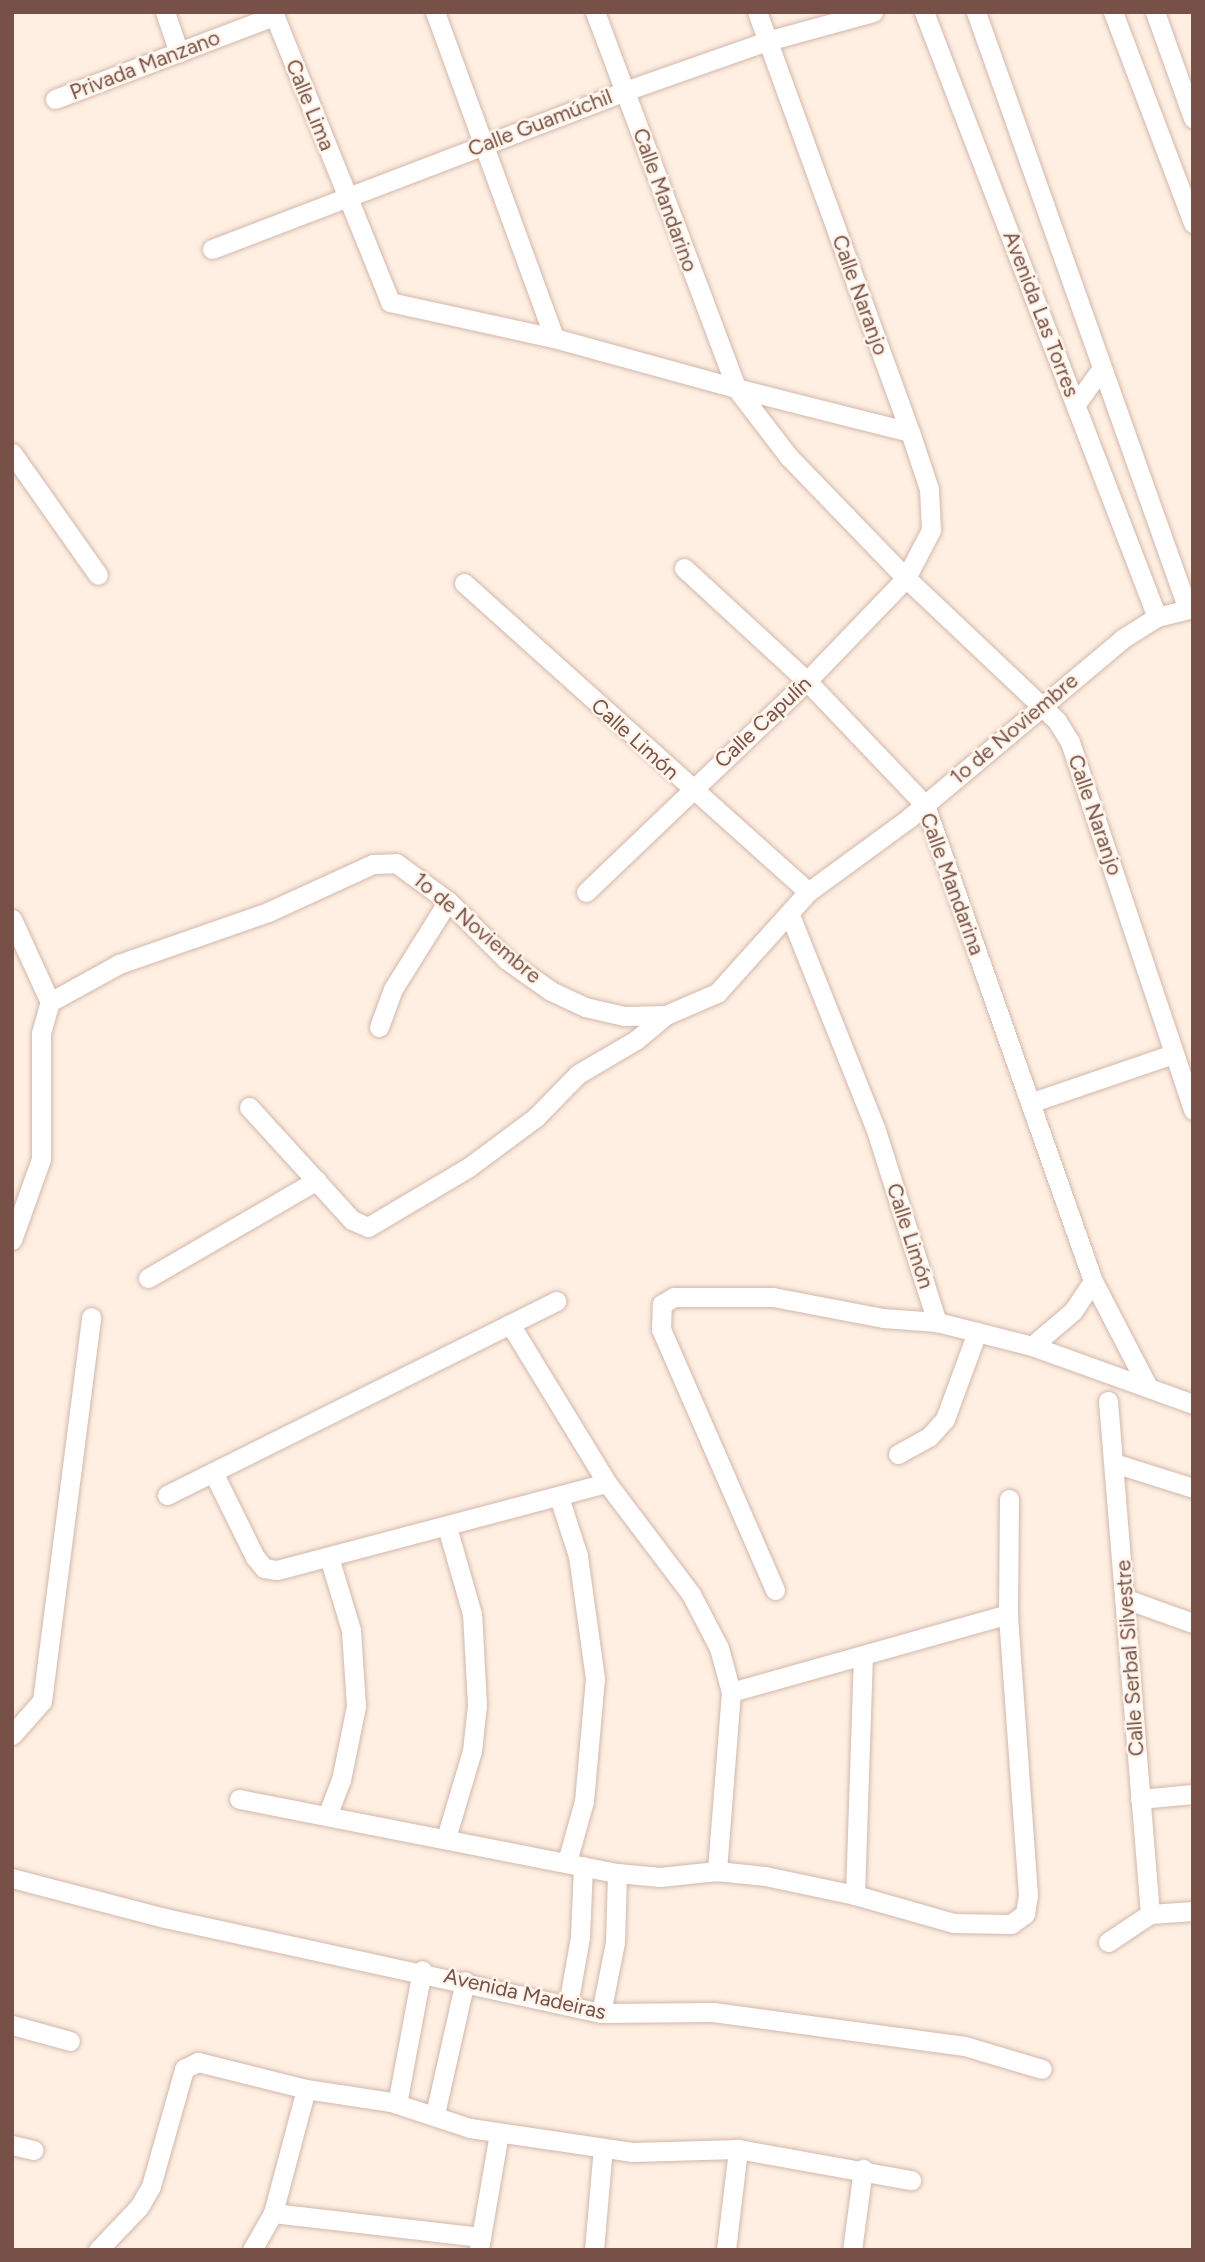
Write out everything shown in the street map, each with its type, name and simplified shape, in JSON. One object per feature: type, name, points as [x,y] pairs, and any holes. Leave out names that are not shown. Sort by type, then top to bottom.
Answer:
[{"type":"street","points":[[165,12],[179,53]]},
{"type":"street","points":[[435,12],[554,338],[739,393],[910,432]]},
{"type":"street","name":"Calle Mandarino","points":[[595,12],[739,393]]},
{"type":"street","name":"Calle Naranjo","points":[[757,12],[929,489],[931,530],[906,578]]},
{"type":"street","name":"Calle Guamúchil","points":[[212,249],[625,90],[768,41],[873,12]]},
{"type":"street","name":"Avenida Las Torres","points":[[924,12],[1157,617]]},
{"type":"street","name":"Avenida Las Torres","points":[[976,12],[1190,607]]},
{"type":"street","points":[[1113,12],[1193,223]]},
{"type":"street","points":[[1155,12],[1193,118]]},
{"type":"street","name":"Privada Manzano","points":[[55,99],[274,14]]},
{"type":"street","name":"Calle Lima","points":[[274,14],[390,302],[554,338]]},
{"type":"street","points":[[1076,404],[1102,368]]},
{"type":"street","name":"Calle Naranjo","points":[[739,393],[789,457],[906,578],[1043,704],[1070,742],[1193,1110]]},
{"type":"street","points":[[15,463],[98,575]]},
{"type":"street","name":"Calle Mandarina","points":[[684,568],[807,681],[925,805],[1093,1281],[1148,1387]]},
{"type":"street","name":"Calle Capulín","points":[[586,892],[807,681],[906,578]]},
{"type":"street","name":"Calle Limón","points":[[464,583],[691,791],[808,892]]},
{"type":"street","name":"1o de Noviembre","points":[[50,1002],[119,964],[268,912],[373,864],[396,863],[448,901],[507,960],[551,990],[585,1007],[624,1016],[666,1015],[717,993],[808,892],[925,805],[1043,704],[1157,617],[1190,607]]},
{"type":"street","points":[[379,1027],[393,989],[448,901]]},
{"type":"street","name":"Calle Limón","points":[[790,915],[875,1127],[937,1322]]},
{"type":"street","points":[[12,919],[50,1002],[41,1033],[41,1159],[12,1240]]},
{"type":"street","points":[[249,1107],[352,1220],[368,1227],[384,1221],[480,1158],[536,1117],[578,1074],[636,1040],[666,1015]]},
{"type":"street","points":[[1030,1103],[1173,1054]]},
{"type":"street","points":[[148,1278],[317,1180]]},
{"type":"street","points":[[1032,1346],[1073,1311],[1093,1281]]},
{"type":"street","points":[[775,1590],[661,1329],[662,1304],[674,1297],[773,1297],[883,1318],[937,1322],[1032,1346],[1192,1403]]},
{"type":"street","points":[[167,1495],[556,1301]]},
{"type":"street","points":[[12,1735],[42,1701],[91,1317]]},
{"type":"street","points":[[510,1324],[607,1483],[691,1594],[719,1648],[731,1692],[717,1871]]},
{"type":"street","points":[[898,1454],[929,1437],[945,1419],[976,1332]]},
{"type":"street","name":"Calle Serbal Silvestre","points":[[1108,1401],[1117,1464],[1150,1914]]},
{"type":"street","points":[[1117,1464],[1193,1488]]},
{"type":"street","points":[[213,1472],[264,1568],[277,1570],[607,1483]]},
{"type":"street","points":[[559,1497],[580,1568],[594,1678],[593,1740],[575,1864],[580,1937],[568,2005]]},
{"type":"street","points":[[239,1799],[617,1873],[660,1877],[717,1871],[855,1895],[953,1923],[1011,1924],[1024,1914],[1028,1895],[1008,1614],[1009,1499]]},
{"type":"street","points":[[446,1838],[469,1762],[477,1705],[472,1614],[447,1527]]},
{"type":"street","points":[[327,1816],[347,1756],[356,1706],[351,1630],[329,1557]]},
{"type":"street","points":[[1126,1599],[1193,1623]]},
{"type":"street","points":[[731,1692],[1008,1614]]},
{"type":"street","points":[[855,1895],[863,1656]]},
{"type":"street","points":[[1140,1799],[1193,1794]]},
{"type":"street","points":[[601,2013],[615,1942],[617,1873]]},
{"type":"street","name":"Avenida Madeiras","points":[[12,1878],[165,1918],[422,1970],[601,2013],[713,2012],[965,2046],[1042,2069]]},
{"type":"street","points":[[1108,1942],[1150,1914],[1193,1911]]},
{"type":"street","points":[[397,2104],[422,1970]]},
{"type":"street","points":[[435,2114],[465,1981]]},
{"type":"street","points":[[12,2025],[70,2041]]},
{"type":"street","points":[[98,2250],[139,2207],[150,2186],[184,2069],[198,2062],[306,2089],[397,2104],[435,2114],[470,2128],[499,2133],[603,2148],[738,2149],[863,2169],[911,2180]]},
{"type":"street","points":[[252,2250],[273,2213],[306,2089]]},
{"type":"street","points":[[273,2213],[480,2244],[499,2133]]},
{"type":"street","points":[[12,2145],[33,2150]]},
{"type":"street","points":[[594,2250],[603,2148]]},
{"type":"street","points":[[726,2250],[738,2149]]},
{"type":"street","points":[[852,2250],[863,2169]]}]
